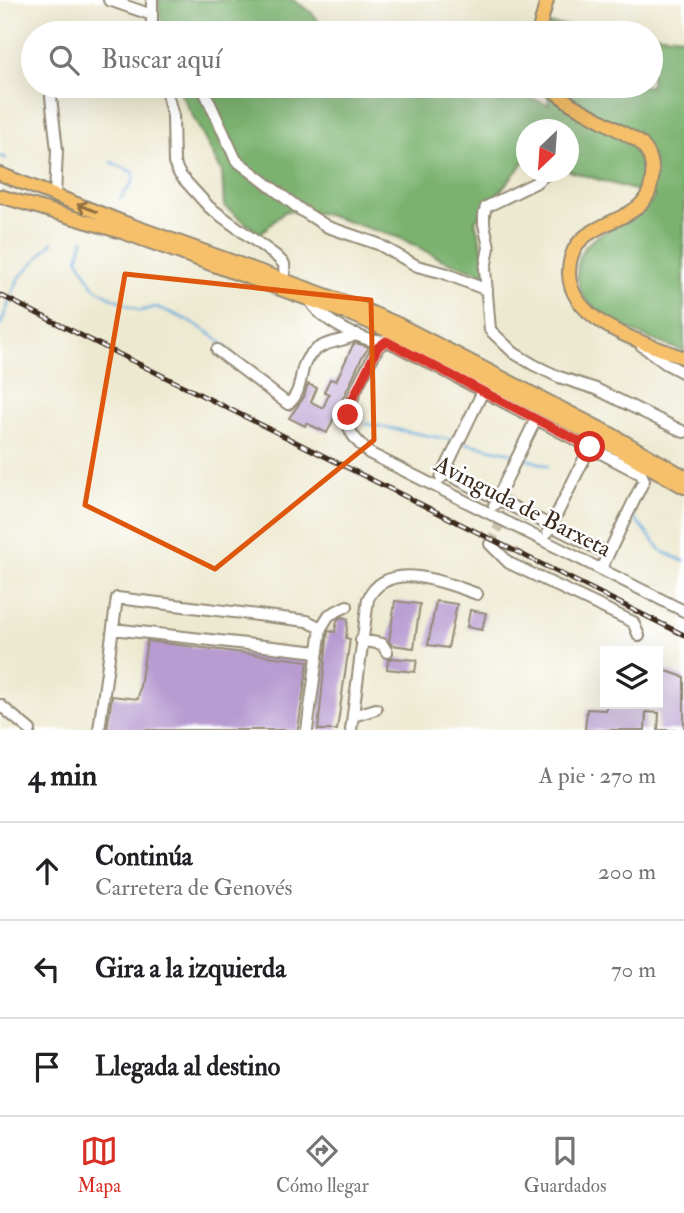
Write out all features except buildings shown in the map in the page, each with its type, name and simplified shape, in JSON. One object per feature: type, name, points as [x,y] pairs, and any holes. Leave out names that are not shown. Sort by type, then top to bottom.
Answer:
[{"type":"main road","points":[[541,21],[547,0]]},
{"type":"main road","points":[[563,98],[638,141],[646,147],[650,159],[650,185],[643,202],[632,213],[582,239],[573,252],[569,266],[573,294],[581,306],[594,317],[631,337],[684,358]]},
{"type":"main road","points":[[0,174],[398,324],[609,433],[684,476]]},
{"type":"main road","points":[[0,196],[125,233],[310,300],[604,442],[684,487]]},
{"type":"street","points":[[109,0],[152,15]]},
{"type":"street","points":[[152,0],[153,21]]},
{"type":"street","points":[[51,98],[57,150],[55,196]]},
{"type":"street","points":[[168,98],[173,116],[174,163],[180,176],[209,207],[276,256],[284,264],[285,280]]},
{"type":"street","points":[[208,98],[236,160],[301,210],[328,227],[378,244],[417,266],[444,273],[487,290]]},
{"type":"street","points":[[536,182],[486,207],[484,223],[489,247],[485,269],[490,330],[514,353],[551,373],[596,389],[684,432]]},
{"type":"street","points":[[310,300],[323,317],[377,342],[391,338],[483,391],[644,477],[601,569]]},
{"type":"street","points":[[217,350],[288,404],[294,399],[301,384],[309,355],[326,343],[357,334]]},
{"type":"street","points":[[631,337],[665,363],[684,373]]},
{"type":"street","name":"Avinguda de Barxeta","points":[[391,338],[378,347],[352,400],[348,415],[350,431],[369,453],[684,611]]},
{"type":"street","points":[[436,486],[483,391]]},
{"type":"street","points":[[490,513],[536,419]]},
{"type":"street","points":[[543,540],[590,447]]},
{"type":"street","points":[[443,472],[608,554]]},
{"type":"street","points":[[490,544],[509,563],[633,622],[639,636]]},
{"type":"street","points":[[351,730],[361,640],[368,599],[375,587],[390,579],[418,577],[477,594]]},
{"type":"street","points":[[99,730],[117,598],[307,621],[321,628]]},
{"type":"street","points":[[307,730],[321,628],[329,615],[347,607]]},
{"type":"street","points":[[113,629],[318,652]]},
{"type":"street","points":[[361,640],[382,644],[387,652]]},
{"type":"street","points":[[0,705],[30,730]]},
{"type":"street","points":[[353,716],[376,709]]},
{"type":"highlighted area","points":[[125,274],[371,300],[374,440],[215,569],[85,505]]},
{"type":"green space","points":[[159,0],[293,0],[311,12],[318,21],[162,21]]},
{"type":"green space","points":[[663,35],[684,37],[684,351],[618,324],[594,308],[583,296],[577,273],[579,257],[584,249],[599,235],[640,213],[655,196],[579,174],[579,119],[516,119],[516,172],[475,221],[490,276],[443,260],[400,238],[320,213],[285,211],[260,234],[224,206],[222,172],[183,98],[482,98],[498,103],[531,98],[549,105],[548,98],[663,98]]},
{"type":"waterway","points":[[0,156],[6,158]]},
{"type":"waterway","points":[[111,162],[134,173],[133,182],[120,199]]},
{"type":"waterway","points":[[83,239],[78,259],[94,287],[140,311],[156,307],[187,320],[217,339],[233,356]]},
{"type":"waterway","points":[[0,326],[18,279],[53,242]]},
{"type":"waterway","points":[[367,424],[452,440]]},
{"type":"waterway","points":[[465,443],[512,453]]},
{"type":"waterway","points":[[524,458],[548,466]]},
{"type":"waterway","points":[[633,517],[663,552],[684,561]]},
{"type":"tunnel","points":[[490,544],[502,520]]},
{"type":"railway","points":[[0,295],[684,635]]},
{"type":"route","points":[[348,415],[352,400],[378,347],[386,341],[590,447]]}]
